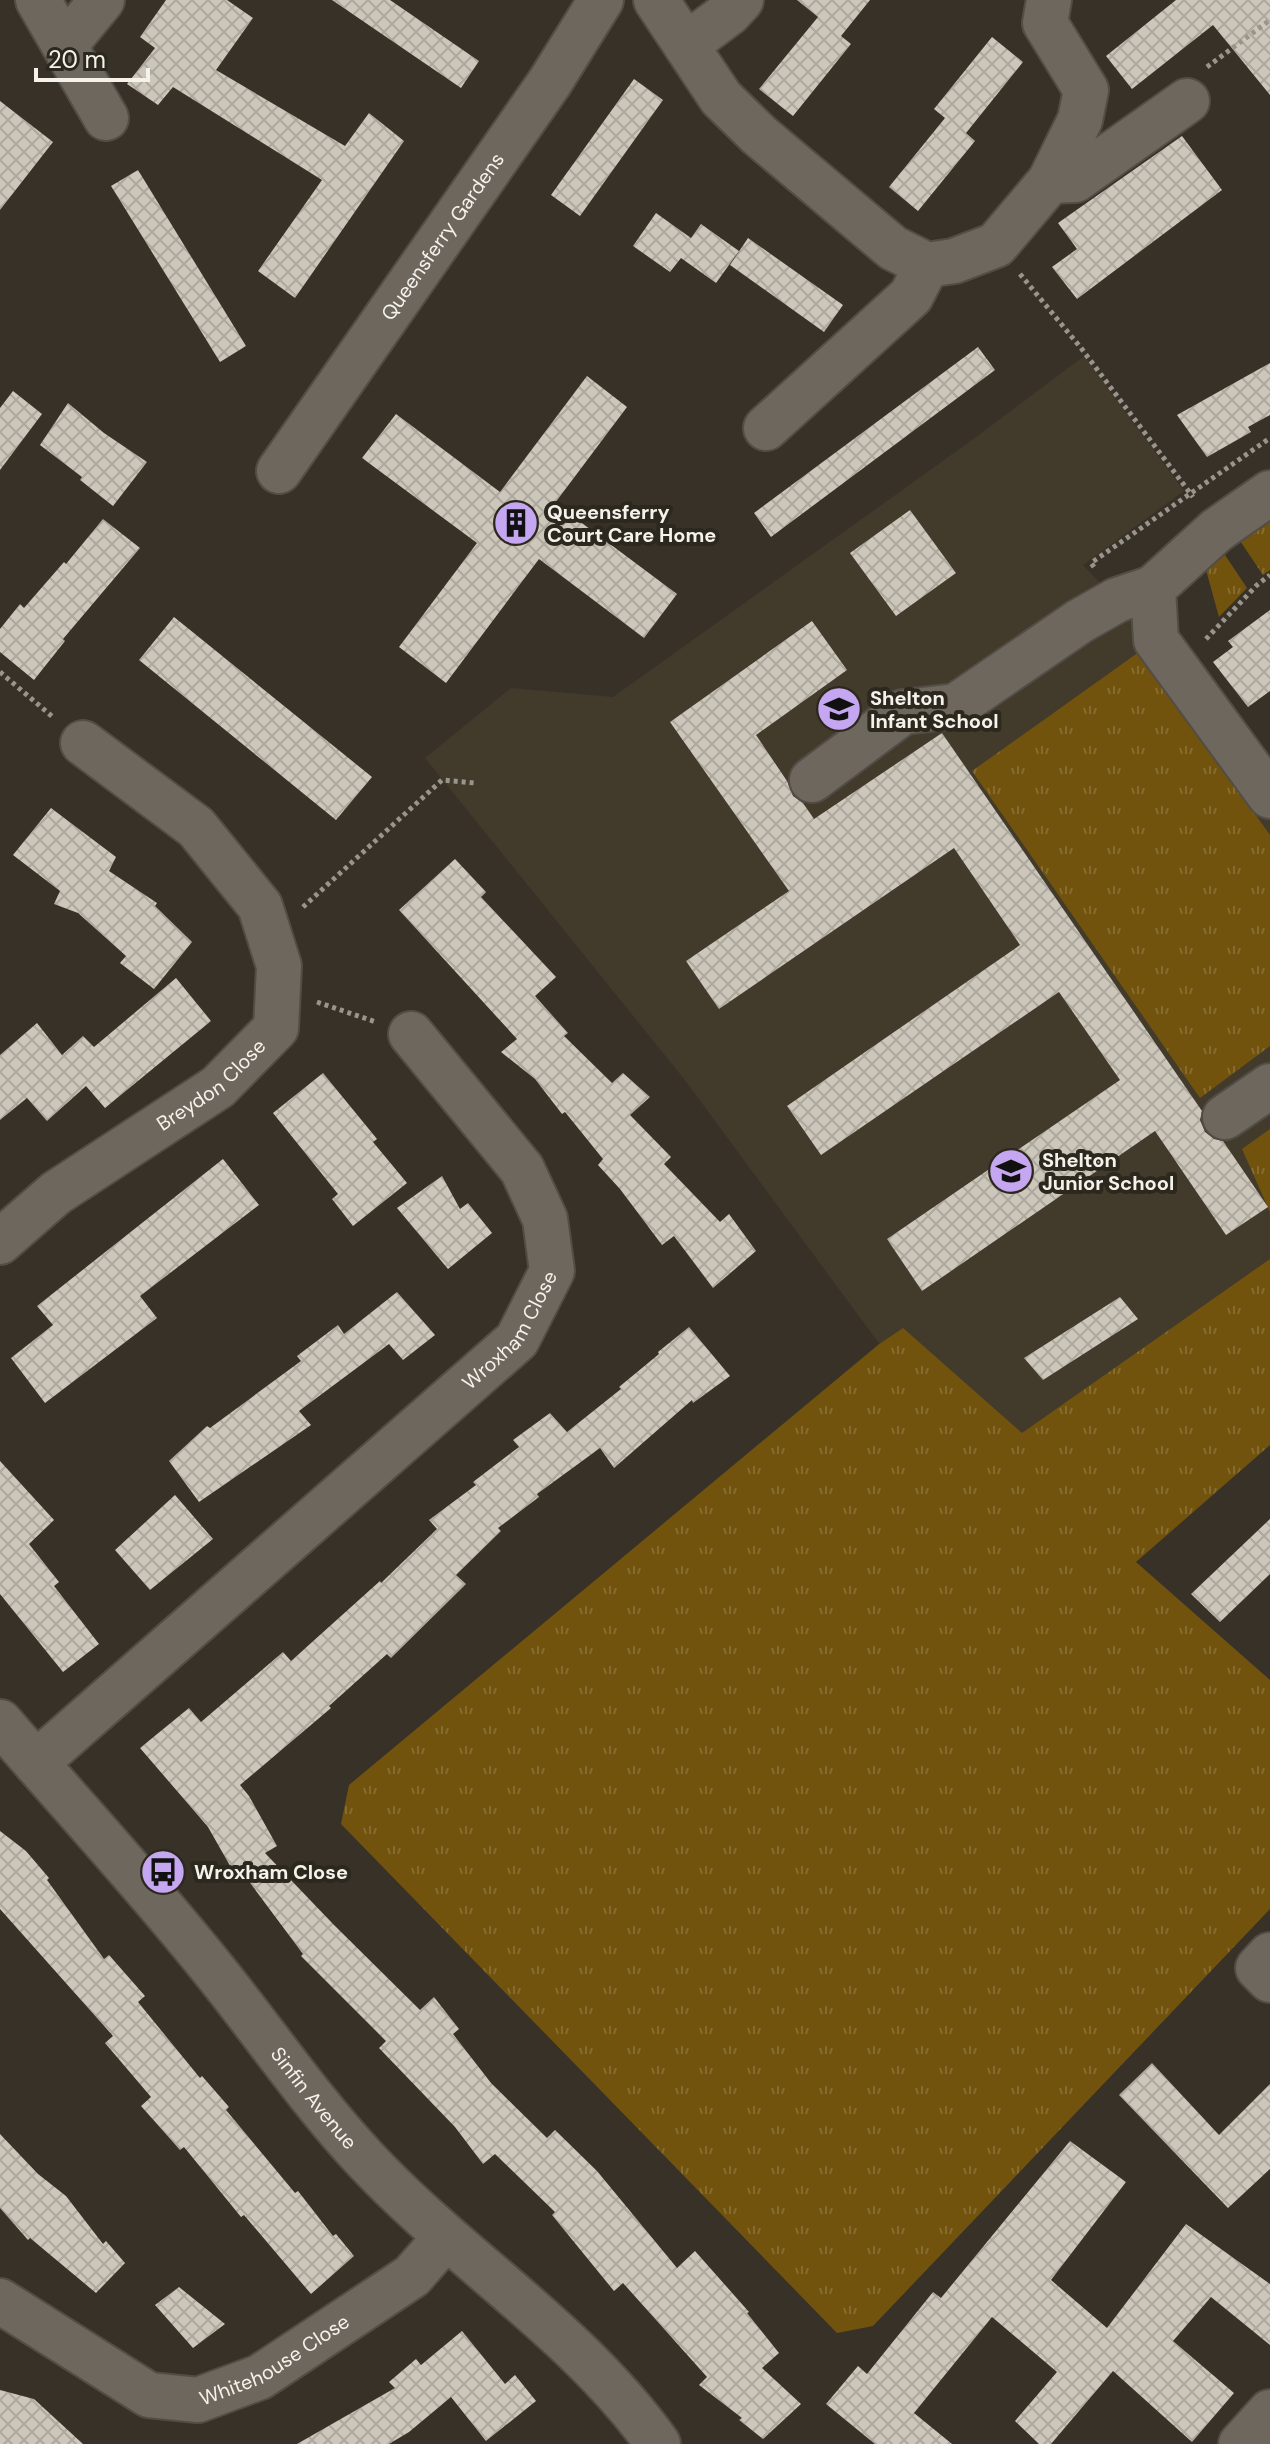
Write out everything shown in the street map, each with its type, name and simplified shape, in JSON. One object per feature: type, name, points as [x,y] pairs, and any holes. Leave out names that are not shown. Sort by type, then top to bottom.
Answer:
[{"type":"street","points":[[38,0],[106,118]]},
{"type":"street","points":[[65,45],[102,0]]},
{"type":"street","name":"Queensferry Gardens","points":[[279,471],[550,82],[601,0]]},
{"type":"street","points":[[656,0],[721,98],[759,135],[893,248],[927,265],[954,261],[996,245],[1050,181],[1080,120],[1086,90],[1045,23],[1049,0]]},
{"type":"street","points":[[686,45],[729,13],[741,0]]},
{"type":"street","points":[[1050,181],[1075,180],[1192,88]]},
{"type":"street","points":[[766,428],[911,296],[927,265]]},
{"type":"street","points":[[812,780],[903,712],[956,706],[1080,621],[1117,600],[1153,588],[1207,540],[1270,493]]},
{"type":"street","points":[[1153,588],[1156,640],[1270,796]]},
{"type":"street","name":"Breydon Close","points":[[0,1242],[56,1193],[218,1087],[276,1028],[279,966],[260,906],[196,827],[83,743]]},
{"type":"street","name":"Wroxham Close","points":[[36,1763],[517,1340],[552,1271],[545,1219],[522,1169],[411,1034]]},
{"type":"street","points":[[1225,1117],[1270,1086]]},
{"type":"street","name":"Sinfin Avenue","points":[[0,1722],[176,1924],[325,2114],[403,2199],[521,2299],[595,2371],[658,2444]]},
{"type":"street","points":[[1270,1955],[1258,1968],[1270,1980]]},
{"type":"street","name":"Whitehouse Close","points":[[0,2301],[149,2395],[198,2400],[260,2377],[412,2276],[446,2237]]},
{"type":"street","points":[[1241,2444],[1270,2412]]},
{"type":"path","points":[[1192,88],[1270,20]]},
{"type":"path","points":[[996,245],[1081,348],[1207,540]]},
{"type":"path","points":[[1173,664],[1215,632],[1257,585],[1270,575]]},
{"type":"path","points":[[0,672],[83,743]]},
{"type":"path","points":[[270,938],[442,780],[475,783]]},
{"type":"path","points":[[278,988],[411,1034]]},
{"type":"shaded area","points":[[1084,356],[1184,491],[1083,565],[1117,600],[1201,721],[1270,811],[1270,1262],[973,1471],[684,1079],[425,758],[511,688],[613,697]]},
{"type":"green space","points":[[1263,511],[1270,521],[1270,570],[1263,575],[1234,532]]},
{"type":"green space","points":[[1219,546],[1247,588],[1219,617],[1203,559]]},
{"type":"green space","points":[[1139,652],[1270,835],[1270,1046],[1200,1098],[972,771]]},
{"type":"green space","points":[[1270,1129],[1270,1212],[1242,1149]]},
{"type":"green space","points":[[1270,1259],[1270,1445],[1136,1562],[1270,1680],[1270,1909],[873,2326],[837,2333],[341,1824],[349,1785],[878,1345],[903,1328],[1022,1433]]},
{"type":"building","points":[[166,0],[227,0],[253,18],[216,70],[345,146],[369,113],[404,141],[295,298],[258,271],[322,180],[173,87],[158,105],[127,84],[155,48],[140,37]]},
{"type":"building","points":[[332,0],[390,0],[479,61],[461,88]]},
{"type":"building","points":[[797,0],[870,0],[841,36],[851,44],[793,116],[759,89],[818,17]]},
{"type":"building","points":[[1176,0],[1270,0],[1270,95],[1213,25],[1132,89],[1106,56]]},
{"type":"building","points":[[992,37],[1023,62],[966,133],[975,141],[918,211],[889,187],[945,118],[934,109]]},
{"type":"building","points":[[634,79],[663,100],[580,216],[551,195]]},
{"type":"building","points":[[0,101],[53,142],[0,210]]},
{"type":"building","points":[[1182,136],[1222,190],[1077,299],[1052,267],[1077,249],[1058,223]]},
{"type":"building","points":[[138,170],[246,346],[220,362],[111,186]]},
{"type":"building","points":[[656,213],[691,238],[701,224],[739,251],[716,283],[681,258],[670,272],[633,246]]},
{"type":"building","points":[[748,238],[843,305],[824,332],[730,265]]},
{"type":"building","points":[[978,347],[995,370],[771,537],[754,513]]},
{"type":"building","points":[[1270,363],[1270,415],[1248,427],[1251,432],[1207,457],[1177,415]]},
{"type":"building","name":"Queensferry Court Care Home","points":[[587,376],[627,407],[555,503],[677,594],[644,638],[539,559],[446,683],[399,647],[477,543],[362,458],[396,414],[500,492]]},
{"type":"building","points":[[13,391],[42,414],[0,470],[0,408]]},
{"type":"building","points":[[68,403],[104,433],[147,462],[113,506],[40,445]]},
{"type":"building","points":[[910,510],[956,573],[896,616],[850,553]]},
{"type":"building","points":[[103,519],[140,548],[63,639],[65,641],[34,680],[0,652],[0,629],[20,604],[24,608],[64,562],[66,564]]},
{"type":"building","points":[[1270,610],[1270,691],[1248,707],[1213,662],[1233,647],[1228,641]]},
{"type":"building","points":[[174,617],[372,777],[336,820],[139,660]]},
{"type":"building","points":[[812,621],[847,670],[756,735],[787,781],[793,796],[803,803],[814,819],[942,733],[1202,1111],[1200,1120],[1205,1132],[1223,1141],[1268,1207],[1226,1235],[1155,1131],[922,1291],[887,1239],[1120,1080],[1059,992],[821,1155],[787,1106],[1020,945],[954,848],[719,1009],[686,961],[789,891],[670,722]]},
{"type":"building","points":[[51,808],[116,857],[109,871],[157,903],[155,906],[192,942],[154,989],[120,963],[126,956],[78,913],[54,904],[60,891],[13,855]]},
{"type":"building","points":[[455,859],[486,892],[481,897],[556,977],[535,996],[568,1033],[564,1036],[612,1083],[623,1073],[650,1097],[630,1115],[671,1157],[664,1164],[720,1222],[729,1214],[756,1251],[713,1288],[674,1236],[662,1245],[598,1165],[603,1159],[565,1112],[562,1114],[535,1079],[501,1052],[517,1039],[399,910]]},
{"type":"building","points":[[176,978],[211,1021],[105,1108],[86,1086],[47,1121],[27,1098],[0,1120],[0,1055],[37,1023],[62,1055],[83,1036],[94,1047]]},
{"type":"building","points":[[323,1073],[377,1139],[373,1142],[407,1183],[353,1226],[332,1199],[338,1194],[273,1113]]},
{"type":"building","points":[[223,1159],[259,1205],[140,1296],[157,1318],[45,1403],[11,1358],[53,1325],[37,1306]]},
{"type":"building","points":[[442,1176],[460,1209],[468,1203],[492,1233],[448,1269],[397,1208]]},
{"type":"building","points":[[397,1292],[435,1335],[403,1360],[389,1344],[299,1411],[311,1425],[199,1502],[169,1461],[207,1426],[210,1428],[301,1361],[297,1356],[338,1325],[344,1334]]},
{"type":"building","points":[[1120,1297],[1138,1319],[1043,1380],[1024,1358]]},
{"type":"building","points":[[689,1327],[730,1376],[693,1403],[692,1400],[614,1468],[600,1448],[537,1494],[539,1497],[498,1528],[501,1531],[456,1575],[466,1584],[391,1658],[387,1654],[329,1706],[331,1708],[240,1785],[277,1846],[265,1853],[334,1925],[420,2010],[434,1997],[459,2029],[453,2034],[491,2083],[547,2138],[555,2130],[597,2171],[677,2268],[695,2251],[749,2312],[779,2353],[762,2368],[801,2404],[763,2439],[739,2420],[742,2418],[699,2385],[707,2377],[623,2283],[614,2291],[552,2215],[555,2212],[495,2154],[483,2164],[455,2127],[379,2048],[386,2041],[301,1956],[303,1954],[239,1868],[233,1871],[208,1827],[140,1748],[189,1708],[201,1722],[283,1652],[291,1661],[381,1583],[437,1529],[429,1520],[476,1485],[473,1482],[519,1447],[513,1440],[550,1413],[567,1432],[621,1389],[619,1387]]},
{"type":"building","points":[[0,1461],[54,1520],[29,1544],[59,1582],[54,1586],[99,1644],[63,1672],[0,1594]]},
{"type":"building","points":[[175,1495],[213,1539],[150,1590],[115,1550]]},
{"type":"building","points":[[1270,1519],[1270,1574],[1220,1622],[1191,1594]]},
{"type":"building","points":[[0,1831],[26,1851],[49,1878],[47,1880],[104,1959],[109,1955],[145,1996],[138,2002],[200,2078],[202,2076],[229,2107],[226,2110],[295,2193],[298,2191],[333,2236],[336,2234],[354,2256],[311,2294],[244,2215],[241,2217],[184,2147],[180,2150],[141,2106],[151,2097],[105,2043],[113,2036],[0,1909]]},
{"type":"building","points":[[1152,2063],[1219,2135],[1270,2084],[1270,2169],[1228,2208],[1119,2095]]},
{"type":"building","points":[[0,2134],[38,2174],[66,2196],[103,2244],[106,2241],[125,2263],[96,2293],[30,2238],[28,2240],[0,2208]]},
{"type":"building","points":[[1070,2141],[1126,2182],[1051,2280],[1107,2328],[1186,2224],[1270,2284],[1270,2345],[1211,2297],[1173,2341],[1234,2393],[1192,2442],[1113,2371],[1051,2444],[1039,2444],[1015,2421],[1057,2372],[992,2317],[914,2413],[952,2444],[875,2444],[826,2404],[858,2366],[867,2374],[933,2292],[941,2298]]},
{"type":"building","points":[[179,2287],[225,2324],[193,2348],[155,2305]]},
{"type":"building","points":[[462,2331],[505,2384],[515,2375],[536,2401],[486,2441],[451,2397],[409,2432],[389,2444],[297,2444],[395,2388],[389,2382],[416,2359],[421,2365]]},
{"type":"building","points":[[0,2390],[34,2399],[83,2444],[0,2444]]},
{"type":"place","name":"Queensferry Court Care Home","points":[[516,523]]},
{"type":"place","name":"Shelton Infant School","points":[[839,709]]},
{"type":"place","name":"Shelton Junior School","points":[[1011,1171]]},
{"type":"place","name":"Wroxham Close","points":[[163,1872]]}]
